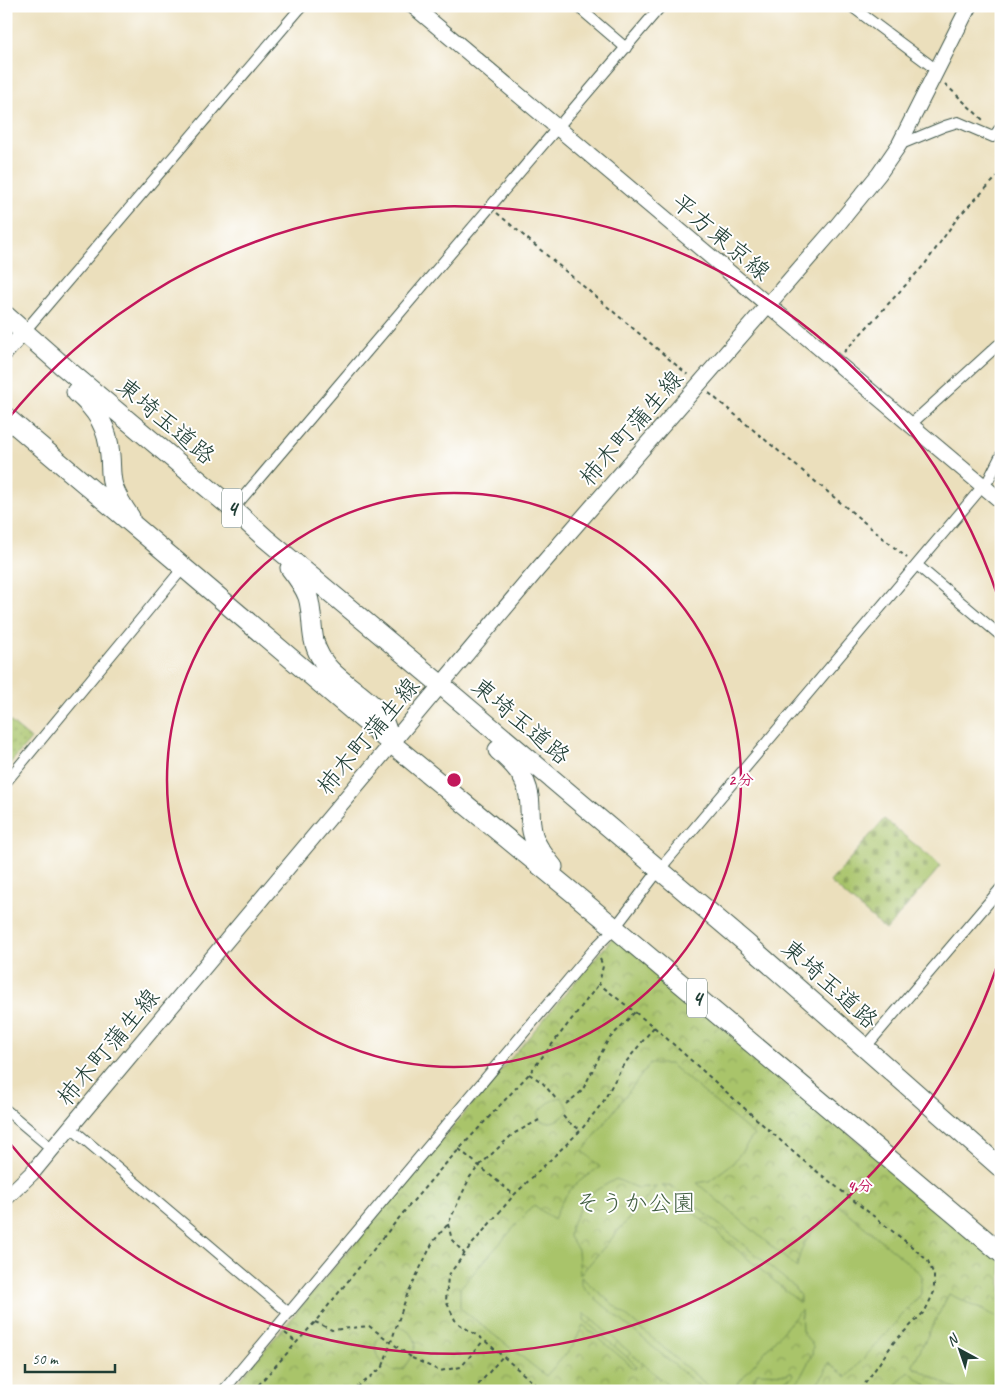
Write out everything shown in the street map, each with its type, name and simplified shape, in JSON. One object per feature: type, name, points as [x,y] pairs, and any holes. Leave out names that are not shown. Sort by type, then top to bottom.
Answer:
[{"type":"highway","name":"東埼玉道路","points":[[6,316],[265,538],[746,943],[1001,1168]]},
{"type":"highway","name":"4","points":[[24,332],[33,350],[45,366],[82,397],[94,409],[104,424],[108,439],[113,485],[129,515],[144,534]]},
{"type":"highway","name":"4","points":[[6,418],[392,744],[572,892],[1001,1253]]},
{"type":"highway","name":"4","points":[[265,538],[304,587],[308,599],[311,630],[320,657],[329,668],[376,709],[385,722],[392,744]]},
{"type":"highway","name":"4","points":[[441,685],[450,704],[461,718],[520,772],[529,796],[530,824],[533,836],[538,847],[572,892]]},
{"type":"main road","name":"平方東京線","points":[[413,6],[1001,501]]},
{"type":"main road","name":"柿木町蒲生線","points":[[6,1198],[33,1172],[537,570],[848,213],[879,174],[898,145],[969,6]]},
{"type":"main road","points":[[6,352],[24,332]]},
{"type":"street","points":[[24,332],[302,6]]},
{"type":"street","points":[[577,6],[626,48]]},
{"type":"street","points":[[233,509],[662,6]]},
{"type":"street","points":[[851,6],[936,73]]},
{"type":"street","points":[[898,145],[958,122],[993,137],[999,130]]},
{"type":"street","points":[[910,425],[998,345],[1001,345]]},
{"type":"street","points":[[223,1391],[595,948],[614,929],[659,870],[984,486],[1001,455]]},
{"type":"street","points":[[917,565],[1001,636]]},
{"type":"street","points":[[6,782],[183,568]]},
{"type":"street","points":[[864,1049],[1001,888]]},
{"type":"street","points":[[6,1110],[52,1149]]},
{"type":"street","points":[[70,1128],[289,1313]]},
{"type":"path","points":[[936,73],[942,81],[999,130]]},
{"type":"path","points":[[842,354],[925,264],[958,217],[1001,173]]},
{"type":"path","points":[[254,1391],[315,1322],[403,1212],[529,1074],[599,984],[603,966],[595,948]]},
{"type":"path","points":[[599,984],[654,1027],[800,1158],[928,1261],[934,1275],[934,1292],[925,1311],[894,1342],[860,1391]]},
{"type":"path","points":[[566,1104],[582,1091],[608,1040],[635,1012]]},
{"type":"path","points":[[543,1391],[484,1340],[456,1322],[446,1301],[448,1276],[514,1195],[581,1130],[603,1102],[622,1067],[654,1027]]},
{"type":"path","points":[[529,1074],[542,1082],[556,1099]]},
{"type":"path","points":[[563,1116],[568,1122],[581,1130]]},
{"type":"path","points":[[350,1391],[383,1366],[407,1295],[433,1242],[448,1224],[470,1177],[513,1134],[539,1120]]},
{"type":"path","points":[[459,1149],[514,1195]]},
{"type":"path","points":[[448,1224],[452,1240],[465,1254]]},
{"type":"path","points":[[315,1322],[332,1330],[369,1326],[411,1357],[440,1371],[461,1367],[484,1340]]},
{"type":"path","points":[[277,1327],[297,1343]]},
{"type":"path","points":[[474,1391],[503,1356]]},
{"type":"green space","points":[[6,718],[31,739],[6,768]]},
{"type":"green space","points":[[884,819],[941,866],[886,930],[830,882]]},
{"type":"green space","name":"そうか公園","points":[[614,936],[1001,1262],[1001,1391],[230,1391]]},
{"type":"green space","points":[[650,1064],[670,1064],[754,1135],[733,1163],[709,1181],[697,1183],[797,1268],[802,1249],[811,1233],[837,1204],[921,1274],[921,1294],[847,1377],[828,1363],[825,1373],[812,1391],[787,1391],[799,1380],[812,1355],[813,1346],[802,1331],[801,1310],[731,1391],[714,1391],[581,1277],[581,1284],[588,1292],[705,1391],[675,1391],[584,1313],[584,1320],[637,1366],[635,1369],[583,1325],[573,1346],[546,1376],[460,1308],[460,1288],[534,1205],[554,1220],[566,1195],[584,1178],[600,1167],[583,1151]],"holes":[[[616,1179],[637,1188],[657,1186],[580,1275],[578,1250],[569,1237],[570,1228],[582,1204],[593,1192]],[[671,1185],[792,1285],[800,1296],[800,1303],[662,1186]]]},
{"type":"green space","points":[[561,1097],[569,1109],[566,1113],[552,1122],[539,1120],[538,1113],[551,1101]]},
{"type":"green space","points":[[949,1294],[1001,1319],[1001,1365],[989,1391],[959,1391],[912,1366]]},
{"type":"green space","points":[[398,1325],[412,1335],[416,1344],[412,1355],[403,1369],[394,1371],[379,1359],[375,1346],[382,1334]]},
{"type":"green space","points":[[908,1371],[934,1391],[891,1391]]},
{"type":"green space","points":[[792,1372],[793,1376],[768,1391],[759,1391],[754,1381],[757,1373],[787,1374]]}]
